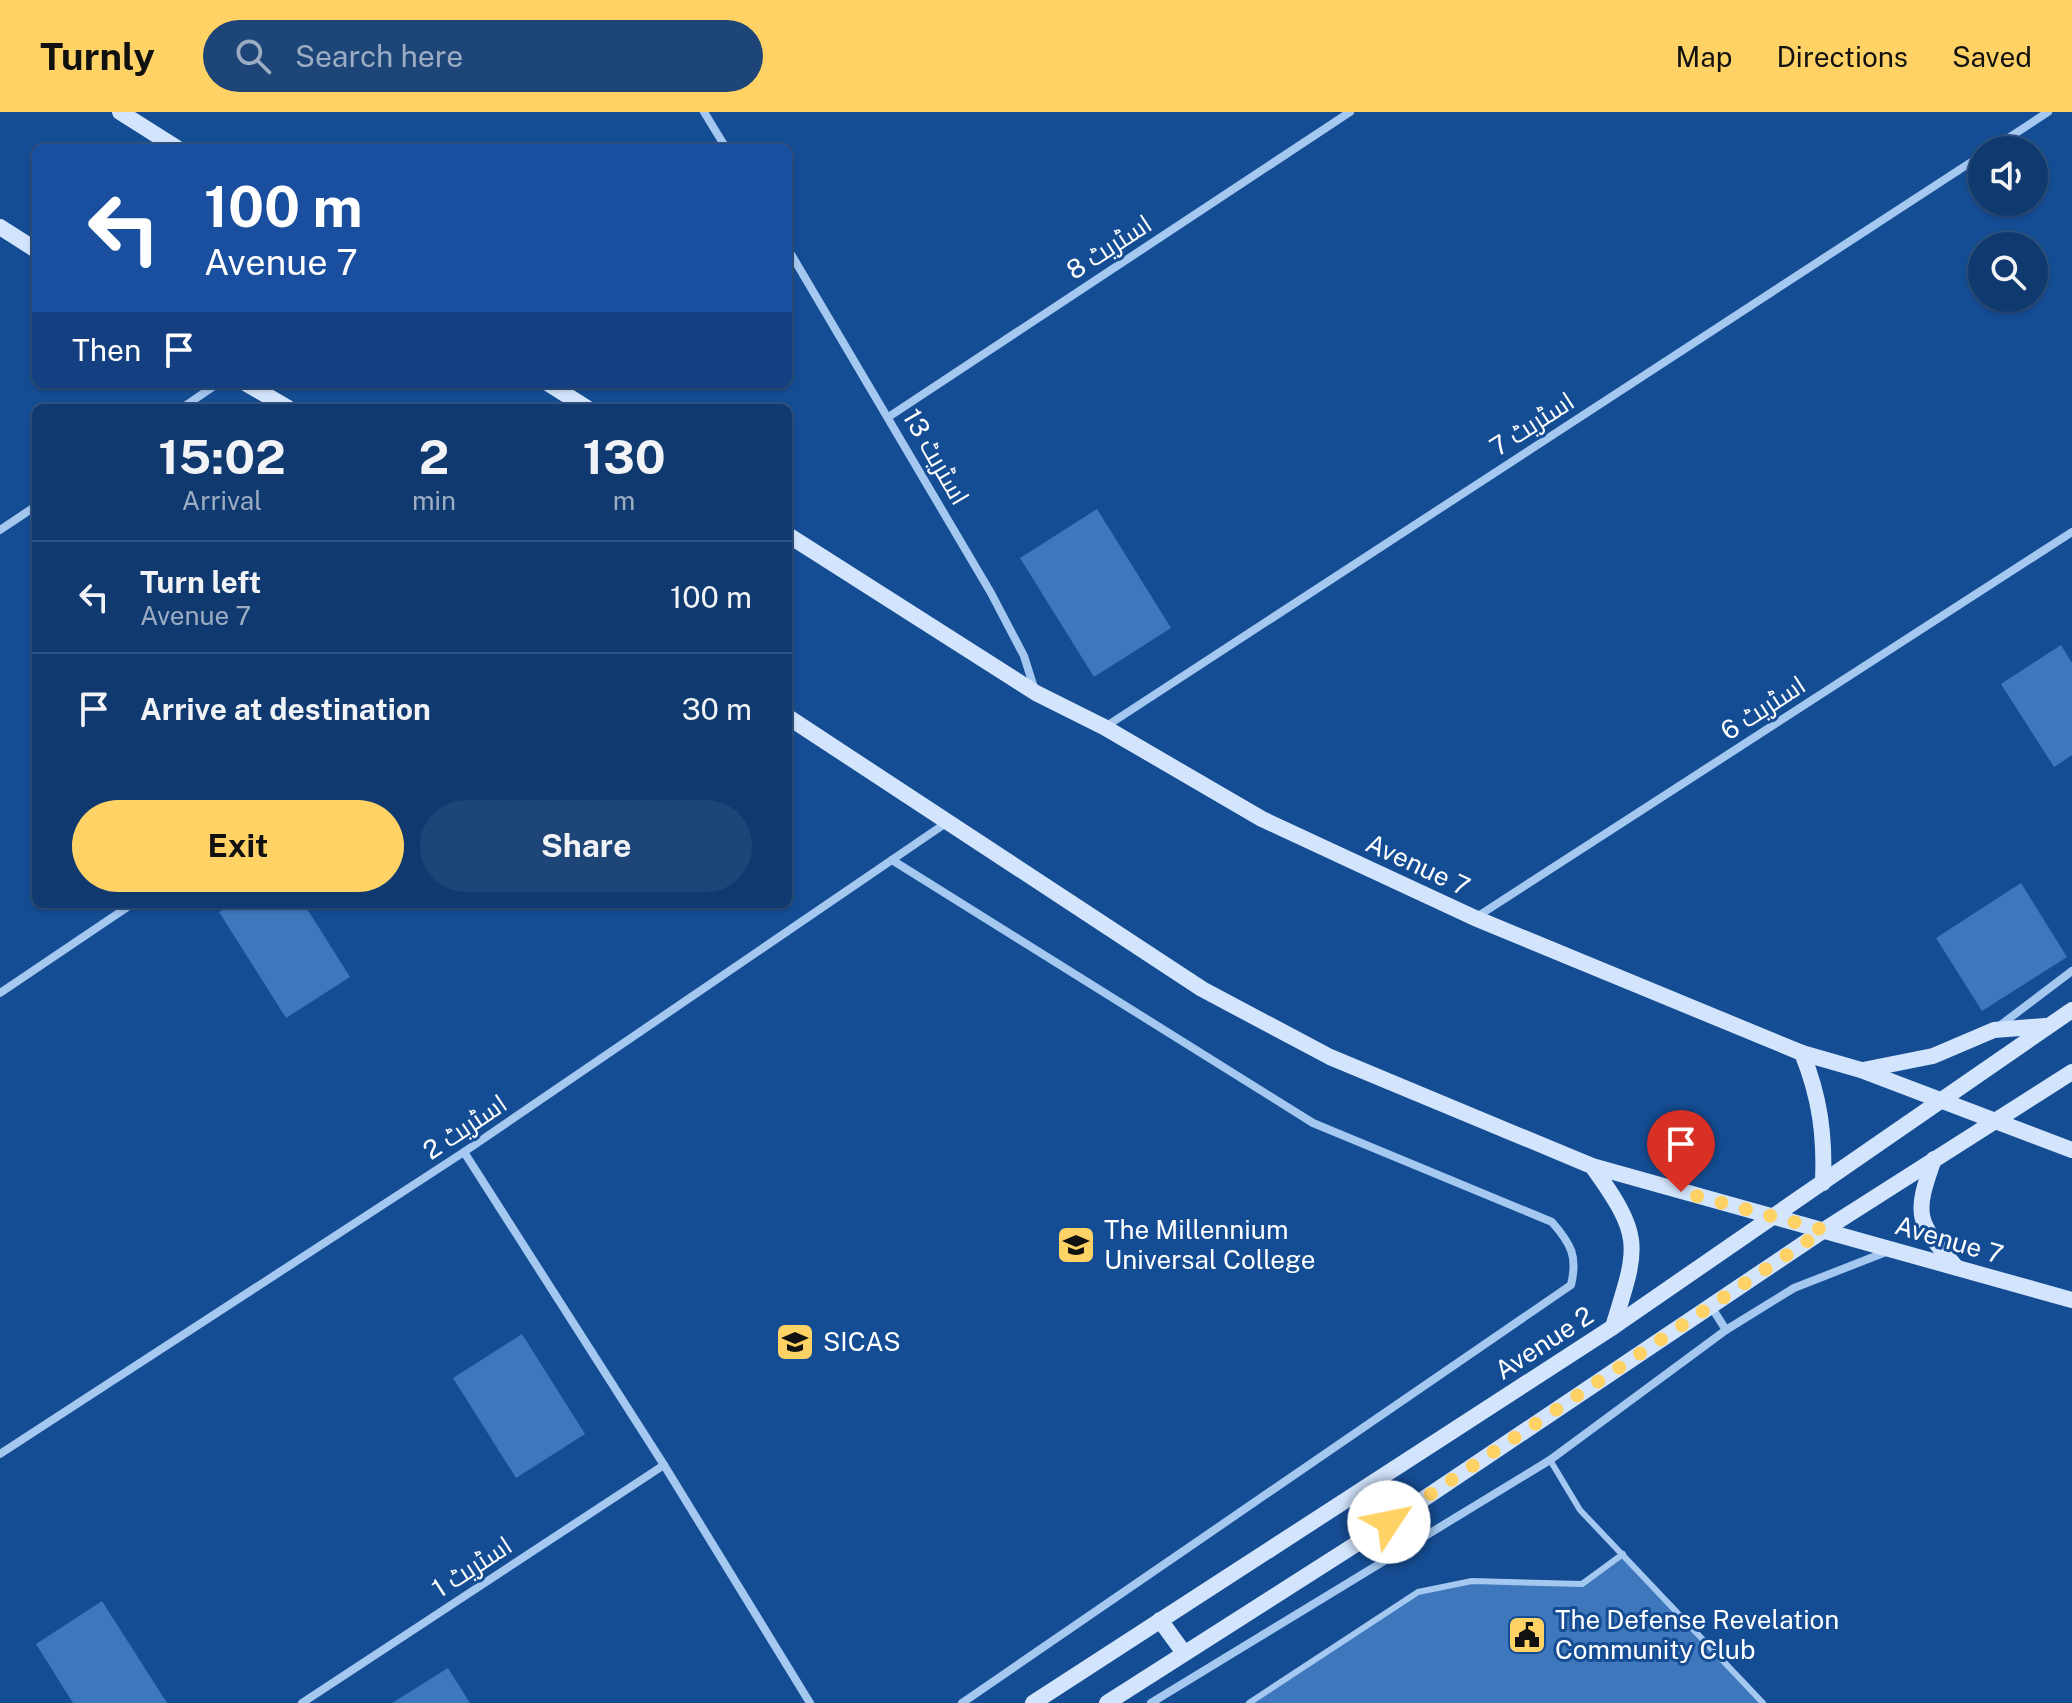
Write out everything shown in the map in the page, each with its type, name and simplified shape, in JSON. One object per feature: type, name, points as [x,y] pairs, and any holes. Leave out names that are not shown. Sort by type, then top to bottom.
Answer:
[{"type":"main road","points":[[120,112],[171,144]]},
{"type":"main road","points":[[0,227],[32,247]]},
{"type":"main road","points":[[254,388],[281,404]]},
{"type":"main road","points":[[555,388],[581,404]]},
{"type":"main road","name":"Avenue 7","points":[[792,538],[1036,693],[1104,727],[1262,819],[1475,918],[1802,1053],[1861,1070],[2072,1150]]},
{"type":"main road","name":"Avenue 7","points":[[792,720],[1202,989],[1330,1057],[1592,1166],[2072,1300]]},
{"type":"main road","name":"Avenue 2","points":[[1033,1703],[1613,1327],[2072,1010]]},
{"type":"main road","points":[[1861,1070],[1933,1056],[1994,1030],[2046,1026]]},
{"type":"main road","points":[[1802,1053],[1815,1085],[1824,1134],[1823,1183]]},
{"type":"main road","points":[[1107,1703],[1712,1308],[1824,1230],[2072,1072]]},
{"type":"main road","points":[[1934,1159],[1920,1198],[1921,1222],[1957,1268]]},
{"type":"main road","points":[[1592,1166],[1616,1200],[1630,1231],[1633,1258],[1629,1283],[1613,1327]]},
{"type":"main road","points":[[1160,1620],[1184,1653]]},
{"type":"street","points":[[704,112],[724,144]]},
{"type":"street","name":"اسٹریٹ 8","points":[[890,416],[1350,112]]},
{"type":"street","points":[[2011,136],[2048,112]]},
{"type":"street","name":"اسٹریٹ 7","points":[[1104,727],[1968,164]]},
{"type":"street","name":"اسٹریٹ 13","points":[[792,256],[890,416],[991,593],[1024,656],[1036,693]]},
{"type":"street","points":[[188,404],[211,388]]},
{"type":"street","points":[[0,530],[32,509]]},
{"type":"street","name":"اسٹریٹ 6","points":[[1475,918],[2072,532]]},
{"type":"street","name":"اسٹریٹ 2","points":[[0,1454],[464,1152],[946,823]]},
{"type":"street","points":[[892,860],[1313,1123],[1552,1222],[1566,1238],[1576,1264],[1571,1285],[962,1703]]},
{"type":"street","points":[[0,993],[126,908]]},
{"type":"street","points":[[1994,1030],[2072,971]]},
{"type":"street","points":[[464,1152],[664,1465],[810,1703]]},
{"type":"street","points":[[1151,1703],[1550,1460],[1726,1330],[1794,1288],[1894,1249]]},
{"type":"street","points":[[1712,1308],[1726,1330]]},
{"type":"street","name":"اسٹریٹ 1","points":[[302,1703],[664,1465]]},
{"type":"lane","points":[[1550,1460],[1580,1510],[1763,1703]]},
{"type":"lane","points":[[1249,1703],[1418,1592],[1472,1581],[1582,1584],[1623,1554]]},
{"type":"building","points":[[1097,509],[1171,628],[1094,677],[1020,558]]},
{"type":"building","points":[[2061,645],[2072,663],[2072,755],[2054,767],[2001,684]]},
{"type":"building","points":[[2021,883],[2067,957],[1982,1011],[1936,938]]},
{"type":"building","points":[[226,908],[307,908],[350,977],[286,1018],[219,912]]},
{"type":"building","points":[[522,1334],[585,1434],[516,1478],[453,1378]]},
{"type":"building","name":"The Defense Revelation Community Club","points":[[1623,1554],[1763,1703],[1249,1703],[1418,1592],[1472,1581],[1582,1584]]},
{"type":"building","points":[[102,1601],[167,1703],[73,1703],[36,1644]]},
{"type":"building","points":[[448,1668],[470,1703],[392,1703]]},
{"type":"place","name":"The Millennium Universal College","points":[[1076,1245]]},
{"type":"place","name":"SICAS","points":[[795,1342]]},
{"type":"place","name":"The Defense Revelation Community Club","points":[[1527,1635]]},
{"type":"route","points":[[1389,1522],[1824,1230],[1681,1192]]}]
